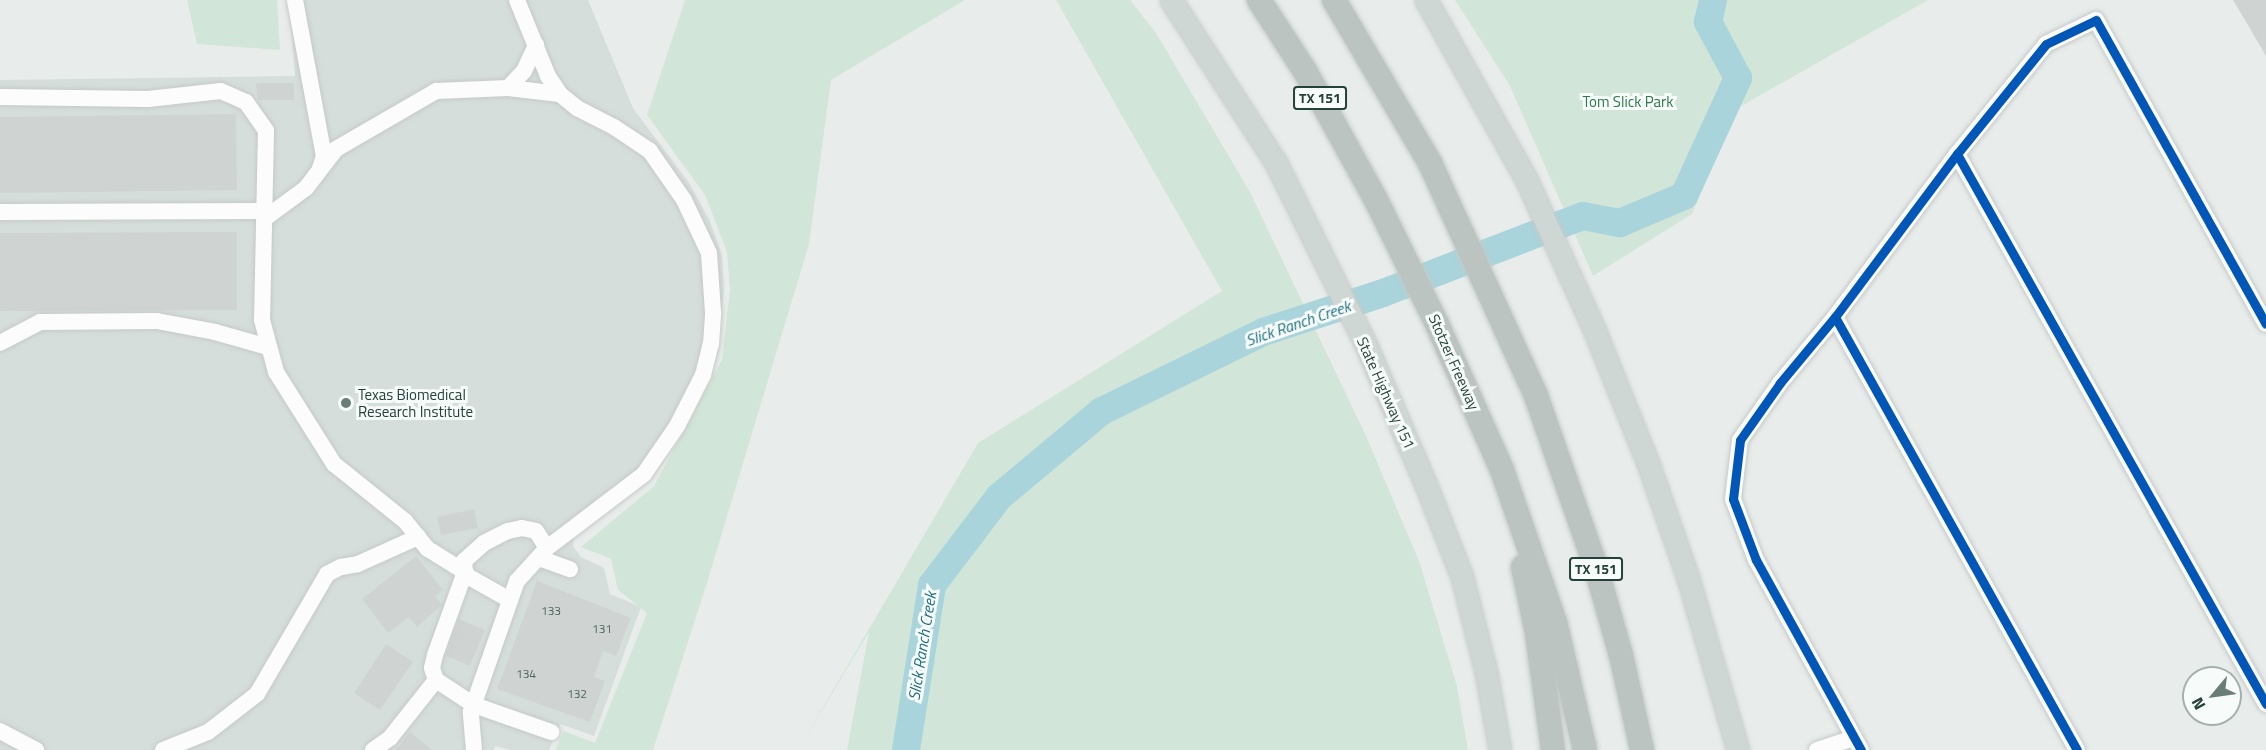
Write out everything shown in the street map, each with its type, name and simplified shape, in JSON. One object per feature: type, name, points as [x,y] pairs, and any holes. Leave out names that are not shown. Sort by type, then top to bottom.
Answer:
[{"type":"highway","name":"Stotzer Freeway","points":[[1259,0],[1305,71],[1376,200],[1437,324],[1503,470],[1555,622],[1585,750]]},
{"type":"highway","name":"TX 151","points":[[1334,0],[1430,163],[1535,393],[1595,564],[1621,655],[1642,750]]},
{"type":"highway","points":[[1503,470],[1537,633],[1553,750]]},
{"type":"main road","name":"State Highway 151","points":[[1171,0],[1276,163],[1323,257],[1394,411],[1462,577],[1486,672],[1500,750]]},
{"type":"main road","points":[[1426,0],[1498,126],[1547,221],[1594,329],[1649,466],[1688,578],[1738,750]]},
{"type":"street","points":[[295,0],[324,156],[319,172]]},
{"type":"street","points":[[474,750],[471,712],[517,581],[543,553],[644,474],[677,426],[703,375],[711,344],[713,312],[709,253],[684,200],[650,152],[614,127],[577,108],[560,94],[548,76],[517,0]]},
{"type":"street","points":[[1817,750],[1857,744],[1756,560],[1733,499],[1740,440],[1780,383],[1835,317],[1957,154],[2046,44],[2096,20],[2266,324]]},
{"type":"street","points":[[508,88],[524,71],[536,45]]},
{"type":"street","points":[[0,212],[264,215],[306,188],[336,149],[436,91],[508,88],[560,94]]},
{"type":"street","points":[[0,97],[148,99],[221,91],[246,102],[266,131],[262,320],[276,372],[334,464],[405,521],[428,549],[465,572],[469,577],[510,600]]},
{"type":"street","points":[[1957,154],[2266,704]]},
{"type":"street","points":[[1835,317],[2077,750]]},
{"type":"street","points":[[0,343],[40,322],[157,321],[215,332],[268,347]]},
{"type":"street","points":[[551,732],[474,705],[436,680],[432,668],[465,572],[464,561],[484,543],[508,531],[522,528],[536,531],[543,553],[570,569]]},
{"type":"street","points":[[173,748],[208,732],[257,694],[327,574],[341,567],[358,564],[418,537]]},
{"type":"street","points":[[373,750],[390,738],[436,680]]},
{"type":"street","points":[[0,731],[36,750]]},
{"type":"shaded area","name":"Texas Biomedical Research Institute","points":[[289,0],[588,0],[633,108],[689,183],[709,219],[722,255],[724,289],[717,354],[669,452],[650,480],[574,530],[573,546],[581,557],[604,568],[610,594],[641,607],[594,736],[560,724],[549,750],[511,750],[495,746],[494,750],[0,750],[0,80],[295,76]]},
{"type":"green space","points":[[187,0],[277,0],[280,50],[197,44]]},
{"type":"green space","points":[[685,0],[965,0],[831,80],[809,244],[707,583],[653,750],[555,750],[564,731],[595,743],[647,613],[618,590],[611,559],[581,547],[654,486],[722,360],[730,289],[727,252],[705,195],[647,115]]},
{"type":"green space","points":[[1056,0],[1130,0],[1156,33],[1250,192],[1366,436],[1419,561],[1457,686],[1468,750],[847,750],[869,632],[798,750],[978,443],[1222,291]]},
{"type":"green space","name":"Tom Slick Park","points":[[1455,0],[1928,0],[1736,109],[1692,214],[1593,276],[1510,86]]},
{"type":"building","points":[[2233,0],[2266,0],[2266,56],[2245,20]]},
{"type":"building","points":[[256,83],[294,83],[294,100],[258,100]]},
{"type":"building","points":[[236,114],[237,190],[0,193],[0,117]]},
{"type":"building","points":[[237,232],[237,310],[0,311],[0,233]]},
{"type":"building","points":[[474,509],[478,528],[441,535],[437,517]]},
{"type":"building","points":[[416,556],[443,590],[435,596],[442,605],[417,627],[409,617],[388,633],[362,599]]},
{"type":"building","points":[[537,581],[631,618],[616,656],[603,651],[594,677],[605,681],[590,722],[497,689]]},
{"type":"building","points":[[459,619],[485,630],[470,666],[446,656]]},
{"type":"building","points":[[386,644],[413,662],[380,710],[354,693]]},
{"type":"building","points":[[410,732],[432,750],[396,750]]},
{"type":"waterway","name":"Slick Ranch Creek","points":[[906,750],[932,585],[999,497],[1102,411],[1263,332],[1383,293],[1583,216],[1620,223],[1684,196],[1738,78],[1708,22],[1713,0]]},
{"type":"cycle path","points":[[1861,750],[1756,560],[1733,499],[1740,440],[1780,383],[1835,317],[1957,154],[2046,44],[2096,20],[2266,324]]},
{"type":"cycle path","points":[[1957,154],[2266,704]]},
{"type":"cycle path","points":[[1835,317],[2077,750]]},
{"type":"place","name":"Texas Biomedical Research Institute","points":[[346,403]]}]
